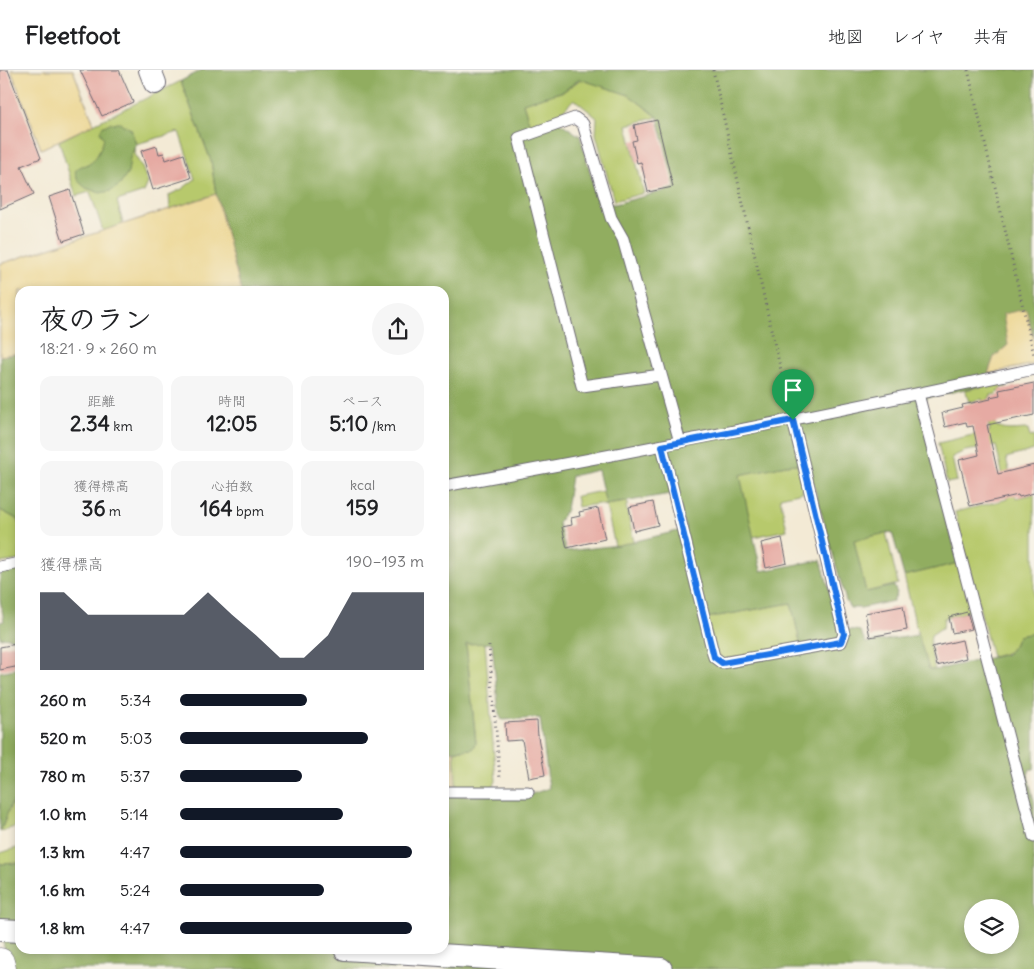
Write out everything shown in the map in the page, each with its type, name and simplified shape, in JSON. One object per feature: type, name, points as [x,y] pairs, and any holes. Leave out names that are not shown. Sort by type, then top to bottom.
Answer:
[{"type":"street","points":[[0,930],[15,931]]},
{"type":"street","points":[[449,954],[662,969]]},
{"type":"street","points":[[0,962],[2,969]]},
{"type":"lane","points":[[661,375],[582,386],[518,138],[575,118],[583,124],[610,218],[623,239],[680,442]]},
{"type":"lane","points":[[449,485],[662,446],[1034,369]]},
{"type":"lane","points":[[918,394],[1034,837]]},
{"type":"lane","points":[[662,446],[714,657],[722,663],[841,642],[844,634],[793,420]]},
{"type":"lane","points":[[0,568],[15,564]]},
{"type":"lane","points":[[449,792],[528,792]]},
{"type":"path","points":[[713,70],[793,420]]},
{"type":"path","points":[[968,70],[1034,356]]},
{"type":"path","points":[[489,646],[501,792]]},
{"type":"green space","points":[[202,70],[1034,70],[1034,340],[1026,310],[1008,345],[994,357],[982,385],[927,398],[920,412],[958,563],[904,576],[892,532],[854,540],[866,592],[894,586],[897,593],[893,601],[861,608],[850,608],[846,601],[809,468],[797,464],[786,465],[740,475],[761,571],[821,560],[840,628],[860,631],[866,643],[918,635],[929,669],[935,670],[1007,654],[1014,646],[1018,636],[1034,633],[1034,769],[1030,769],[1028,775],[1034,802],[1034,969],[8,969],[0,925],[0,864],[15,863],[15,954],[449,954],[449,796],[532,794],[549,788],[540,718],[502,720],[499,714],[492,643],[466,644],[476,743],[473,749],[449,751],[449,286],[240,286],[216,194],[211,161],[181,81]],"holes":[[[579,79],[629,95],[658,117],[675,188],[615,204],[599,204],[580,136],[555,119],[530,126],[523,103],[564,91]],[[598,470],[606,505],[676,493],[686,529],[619,545],[566,551],[558,523],[566,510],[571,476]],[[791,603],[801,646],[723,660],[716,654],[707,618]]]},
{"type":"green space","points":[[581,79],[629,95],[658,117],[627,125],[644,193],[614,201],[596,134],[597,118],[574,99],[555,119],[530,126],[523,103],[564,91]]},
{"type":"green space","points":[[181,81],[211,161],[216,194],[170,209],[169,195],[182,189],[195,179],[179,132],[136,144],[134,154],[142,167],[148,183],[144,192],[117,201],[123,224],[103,231],[90,192],[76,196],[59,141]]},
{"type":"green space","points":[[110,123],[120,123],[131,129],[136,144],[130,158],[128,173],[120,185],[111,191],[100,193],[86,188],[78,181],[75,171],[95,159],[104,138],[100,132],[102,127]]},
{"type":"green space","points":[[15,354],[15,518],[0,510],[0,356]]},
{"type":"green space","points":[[1004,382],[1007,387],[1002,387],[997,394],[991,395],[988,400],[994,423],[1004,429],[1028,429],[1030,437],[1034,436],[1034,450],[1006,458],[1016,498],[1034,494],[1034,633],[1018,636],[1009,651],[992,657],[955,512],[1008,499],[996,446],[965,451],[952,457],[957,481],[947,483],[938,443],[990,431],[982,399],[969,402],[965,390]]},
{"type":"green space","points":[[797,464],[803,492],[780,497],[787,530],[753,537],[739,474]]},
{"type":"green space","points":[[603,491],[606,505],[627,502],[628,505],[626,506],[634,542],[615,546],[606,506],[598,504],[578,507],[576,496]]},
{"type":"green space","points":[[0,510],[15,518],[15,561],[0,563]]},
{"type":"green space","points":[[886,532],[898,584],[866,592],[853,540]]},
{"type":"green space","points":[[958,563],[971,611],[944,618],[943,627],[931,635],[930,646],[935,670],[929,670],[918,635],[904,576]]},
{"type":"green space","points":[[15,568],[15,640],[0,638],[0,622],[4,621],[0,599],[0,572]]},
{"type":"green space","points":[[791,603],[801,646],[723,660],[716,654],[707,618]]},
{"type":"green space","points":[[485,642],[496,781],[493,787],[456,788],[454,751],[473,749],[476,743],[466,643]]},
{"type":"green space","points":[[15,669],[15,800],[0,831],[0,672]]},
{"type":"green space","points":[[15,801],[15,827],[0,832],[10,808]]},
{"type":"green space","points":[[15,848],[15,863],[0,864],[0,853]]},
{"type":"sand","points":[[11,70],[73,70],[94,124],[41,149]]},
{"type":"sand","points":[[216,194],[240,286],[15,286],[15,354],[0,356],[0,264]]},
{"type":"sand","points":[[1026,309],[1034,340],[1034,364],[988,374],[994,357],[1008,345],[1003,314]]},
{"type":"sand","points":[[449,751],[454,751],[456,788],[449,788]]},
{"type":"building","points":[[0,70],[8,70],[41,158],[21,166],[34,194],[0,209]]},
{"type":"building","points":[[80,70],[119,70],[133,102],[102,116]]},
{"type":"building","points":[[657,120],[673,187],[648,192],[641,162],[637,163],[632,141],[637,140],[634,125]]},
{"type":"building","points":[[157,146],[159,154],[164,153],[166,160],[184,154],[191,178],[153,190],[141,151]]},
{"type":"building","points":[[70,190],[84,234],[63,241],[49,197]]},
{"type":"building","points":[[1034,383],[1034,415],[987,425],[998,474],[1034,465],[1034,493],[970,506],[959,460],[979,455],[973,426],[967,427],[966,422],[945,427],[942,413],[963,408],[962,405],[991,399],[990,397],[1000,395],[999,390]]},
{"type":"building","points":[[653,502],[658,525],[634,531],[629,507]]},
{"type":"building","points":[[598,508],[605,539],[567,548],[562,527],[572,525],[571,518],[580,516],[579,512]]},
{"type":"building","points":[[782,538],[787,563],[766,568],[761,543]]},
{"type":"building","points":[[903,606],[907,630],[870,637],[865,613]]},
{"type":"building","points":[[967,612],[972,629],[952,633],[949,617]]},
{"type":"building","points":[[962,640],[966,658],[937,666],[932,647]]},
{"type":"building","points":[[15,644],[15,667],[0,670],[0,647]]},
{"type":"building","points":[[537,721],[545,775],[529,778],[522,740],[506,741],[505,723]]},
{"type":"route","points":[[793,420],[844,634],[841,642],[722,663],[714,657],[662,446],[793,420]]}]
